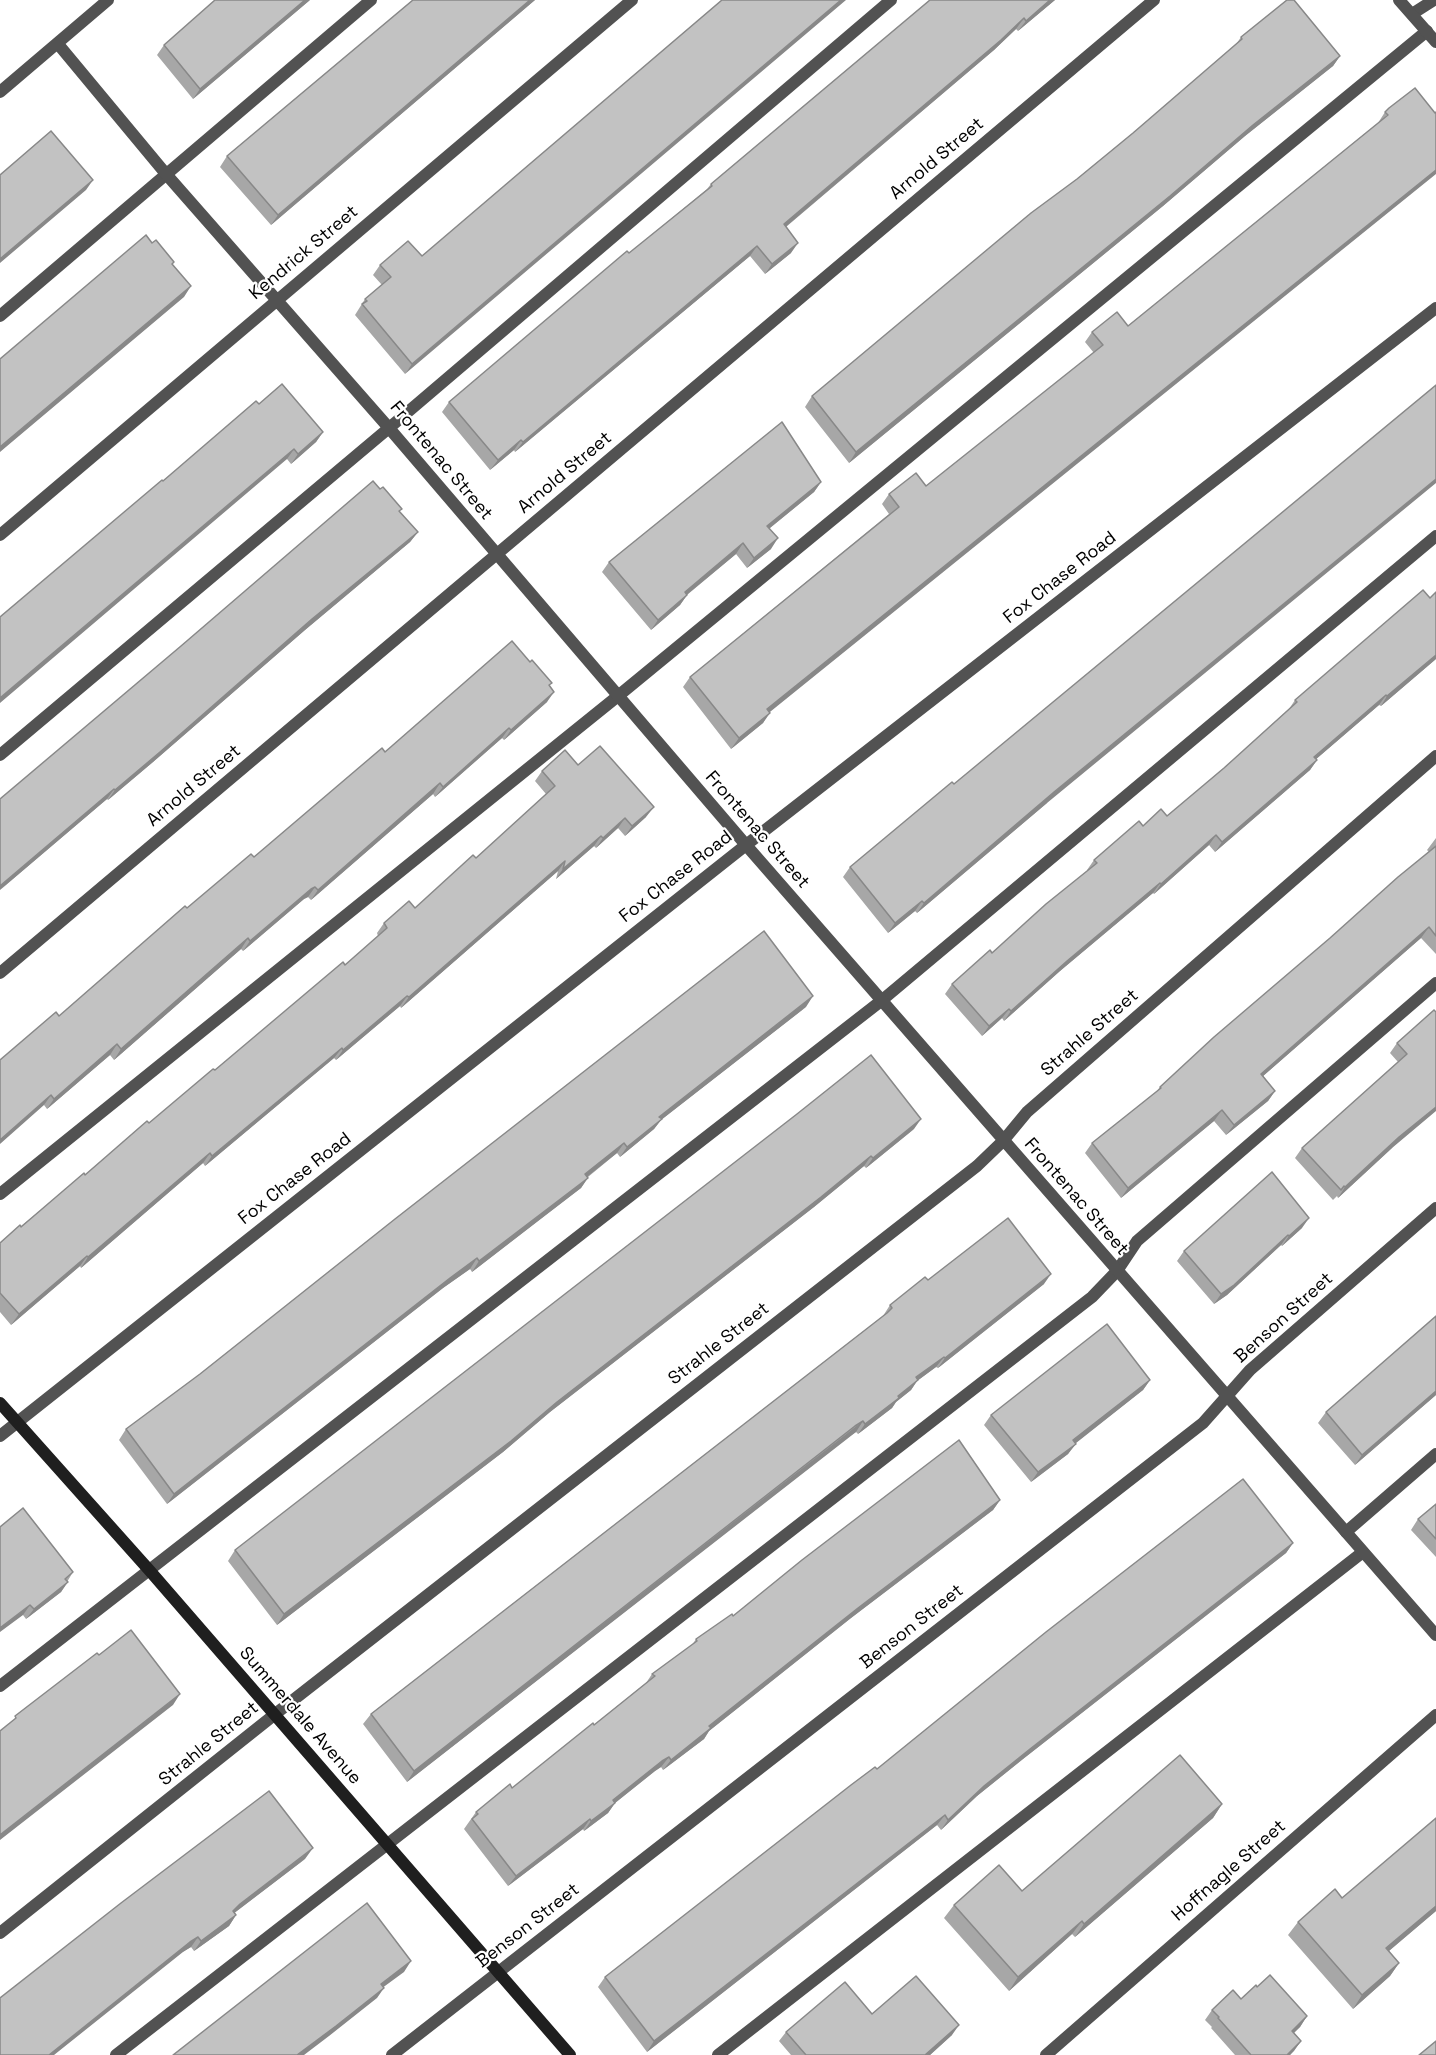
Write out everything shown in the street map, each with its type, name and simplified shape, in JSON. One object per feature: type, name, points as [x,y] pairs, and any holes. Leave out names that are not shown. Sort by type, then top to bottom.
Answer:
[{"type":"street","points":[[0,92],[108,0]]},
{"type":"street","points":[[0,316],[371,0]]},
{"type":"street","name":"Kendrick Street","points":[[0,535],[632,0]]},
{"type":"street","points":[[0,755],[389,428],[891,0]]},
{"type":"street","name":"Arnold Street","points":[[0,973],[1154,0]]},
{"type":"street","points":[[1399,0],[1436,42]]},
{"type":"street","points":[[1412,14],[1434,0]]},
{"type":"street","points":[[0,1194],[618,696],[1427,31]]},
{"type":"street","name":"Frontenac Street","points":[[58,44],[166,174],[389,428],[881,1001],[1436,1635]]},
{"type":"street","name":"Fox Chase Road","points":[[0,1436],[746,845],[1436,308]]},
{"type":"street","points":[[0,1686],[881,1001],[1436,536]]},
{"type":"street","name":"Strahle Street","points":[[0,1933],[274,1715],[977,1166],[1003,1141],[1027,1112],[1436,756]]},
{"type":"street","points":[[116,2055],[1083,1304],[1117,1271],[1137,1241],[1436,982]]},
{"type":"street","name":"Benson Street","points":[[392,2055],[1203,1423],[1250,1370],[1436,1208]]},
{"type":"street","name":"Summerdale Avenue","points":[[0,1403],[150,1571],[570,2055]]},
{"type":"street","points":[[1346,1532],[1436,1454]]},
{"type":"street","points":[[718,2055],[1363,1552]]},
{"type":"street","name":"Hoffnagle Street","points":[[1046,2055],[1436,1715]]},
{"type":"building","points":[[215,0],[305,0],[200,89],[164,45]]},
{"type":"building","points":[[413,0],[530,0],[278,215],[227,156]]},
{"type":"building","points":[[722,0],[841,0],[412,364],[362,304],[391,277],[380,265],[408,241],[422,256]]},
{"type":"building","points":[[930,0],[1050,0],[1026,21],[1024,18],[784,224],[798,243],[772,264],[757,246],[523,442],[521,440],[498,460],[449,402],[627,251],[629,253],[712,186],[711,184]]},
{"type":"building","points":[[1287,0],[1294,0],[1340,56],[856,452],[812,396],[1031,213],[1133,133],[1242,39],[1241,37]]},
{"type":"building","points":[[1415,88],[1436,112],[1436,170],[767,709],[770,713],[739,738],[690,677],[899,507],[889,494],[916,473],[926,486],[1103,345],[1092,332],[1117,312],[1128,326],[1388,115],[1385,112],[1389,108]]},
{"type":"building","points":[[51,131],[93,180],[0,259],[0,175]]},
{"type":"building","points":[[146,235],[152,243],[156,240],[191,286],[0,447],[0,359]]},
{"type":"building","points":[[282,384],[323,432],[298,454],[294,449],[0,698],[0,617],[256,401],[259,404]]},
{"type":"building","points":[[1436,385],[1436,479],[1054,792],[924,903],[922,901],[895,923],[850,867],[952,782],[954,784]]},
{"type":"building","points":[[782,422],[821,482],[767,526],[778,538],[754,558],[743,543],[685,592],[687,595],[658,620],[609,562]]},
{"type":"building","points":[[373,481],[380,489],[383,487],[402,509],[399,511],[418,532],[312,619],[160,752],[0,886],[0,799]]},
{"type":"building","points":[[1423,590],[1430,598],[1436,592],[1436,655],[1314,757],[1317,760],[1222,842],[1216,835],[1011,1011],[1009,1009],[989,1026],[952,984],[990,950],[992,953],[1046,904],[1097,863],[1094,860],[1139,821],[1143,826],[1161,809],[1167,816],[1297,702],[1295,700]]},
{"type":"building","points":[[512,641],[552,683],[549,685],[554,692],[511,730],[509,728],[443,787],[440,783],[318,890],[315,887],[311,889],[250,941],[248,938],[121,1049],[117,1044],[54,1099],[51,1095],[0,1140],[0,1060],[56,1012],[59,1016],[185,906],[187,908],[251,854],[254,857],[382,748],[385,752]]},
{"type":"building","points":[[600,746],[654,807],[632,826],[625,818],[563,869],[565,861],[409,997],[407,996],[343,1050],[342,1048],[212,1156],[210,1153],[19,1314],[0,1293],[0,1243],[84,1173],[85,1175],[147,1121],[149,1123],[213,1069],[215,1070],[343,962],[345,965],[387,928],[384,923],[409,901],[415,908],[473,855],[476,858],[555,786],[542,771],[565,750],[578,765]]},
{"type":"building","points":[[1436,846],[1436,936],[1429,927],[1261,1074],[1275,1091],[1234,1125],[1222,1110],[1128,1188],[1092,1143],[1161,1088],[1214,1037]]},
{"type":"building","points":[[764,931],[813,996],[659,1117],[662,1119],[627,1147],[624,1143],[585,1174],[588,1178],[479,1261],[477,1258],[450,1278],[174,1494],[126,1429],[200,1374]]},
{"type":"building","points":[[1434,1010],[1436,1012],[1436,1107],[1341,1190],[1302,1148],[1407,1054],[1397,1043]]},
{"type":"building","points":[[871,1055],[921,1119],[557,1402],[511,1441],[284,1614],[235,1550]]},
{"type":"building","points":[[1272,1172],[1309,1218],[1221,1294],[1184,1251]]},
{"type":"building","points":[[1008,1218],[1051,1274],[945,1358],[916,1377],[918,1380],[898,1396],[899,1398],[865,1424],[863,1421],[855,1426],[414,1771],[371,1714],[887,1313],[892,1308],[890,1305],[925,1277],[928,1280]]},
{"type":"building","points":[[1436,1316],[1436,1391],[1362,1455],[1326,1412]]},
{"type":"building","points":[[1107,1324],[1150,1380],[1073,1440],[1076,1444],[1038,1472],[991,1415]]},
{"type":"building","points":[[959,1440],[1000,1500],[858,1608],[709,1726],[711,1728],[671,1760],[669,1757],[662,1761],[613,1800],[615,1803],[591,1821],[590,1819],[516,1876],[472,1819],[478,1814],[476,1812],[510,1784],[512,1788],[593,1723],[594,1725],[655,1676],[652,1674],[697,1641],[696,1639],[732,1614],[733,1616]]},
{"type":"building","points":[[1243,1479],[1293,1543],[1030,1749],[984,1786],[948,1820],[945,1815],[654,2041],[605,1977],[851,1785],[875,1767],[877,1769],[1046,1632]]},
{"type":"building","points":[[1436,1504],[1436,1539],[1418,1519]]},
{"type":"building","points":[[23,1508],[73,1572],[65,1579],[68,1582],[34,1609],[30,1605],[0,1628],[0,1527]]},
{"type":"building","points":[[131,1630],[180,1694],[0,1835],[0,1731],[16,1718],[15,1716]]},
{"type":"building","points":[[1180,1755],[1222,1804],[1084,1924],[1082,1921],[1018,1977],[954,1905],[999,1865],[1022,1891]]},
{"type":"building","points":[[269,1791],[313,1848],[240,1904],[233,1911],[236,1915],[201,1941],[198,1937],[190,1942],[49,2055],[0,2055],[0,1998]]},
{"type":"building","points":[[1436,1818],[1436,1906],[1386,1948],[1399,1963],[1362,1995],[1298,1922],[1335,1889],[1342,1898]]},
{"type":"building","points":[[367,1903],[411,1961],[381,1984],[384,1988],[336,2026],[297,2055],[173,2055]]},
{"type":"building","points":[[1270,1975],[1307,2016],[1292,2031],[1301,2041],[1287,2055],[1251,2055],[1212,2010],[1233,1990],[1241,1999]]},
{"type":"building","points":[[916,1976],[959,2025],[925,2055],[806,2055],[786,2032],[845,1982],[872,2014]]},
{"type":"building","points":[[1436,2041],[1436,2055],[1419,2055]]}]
